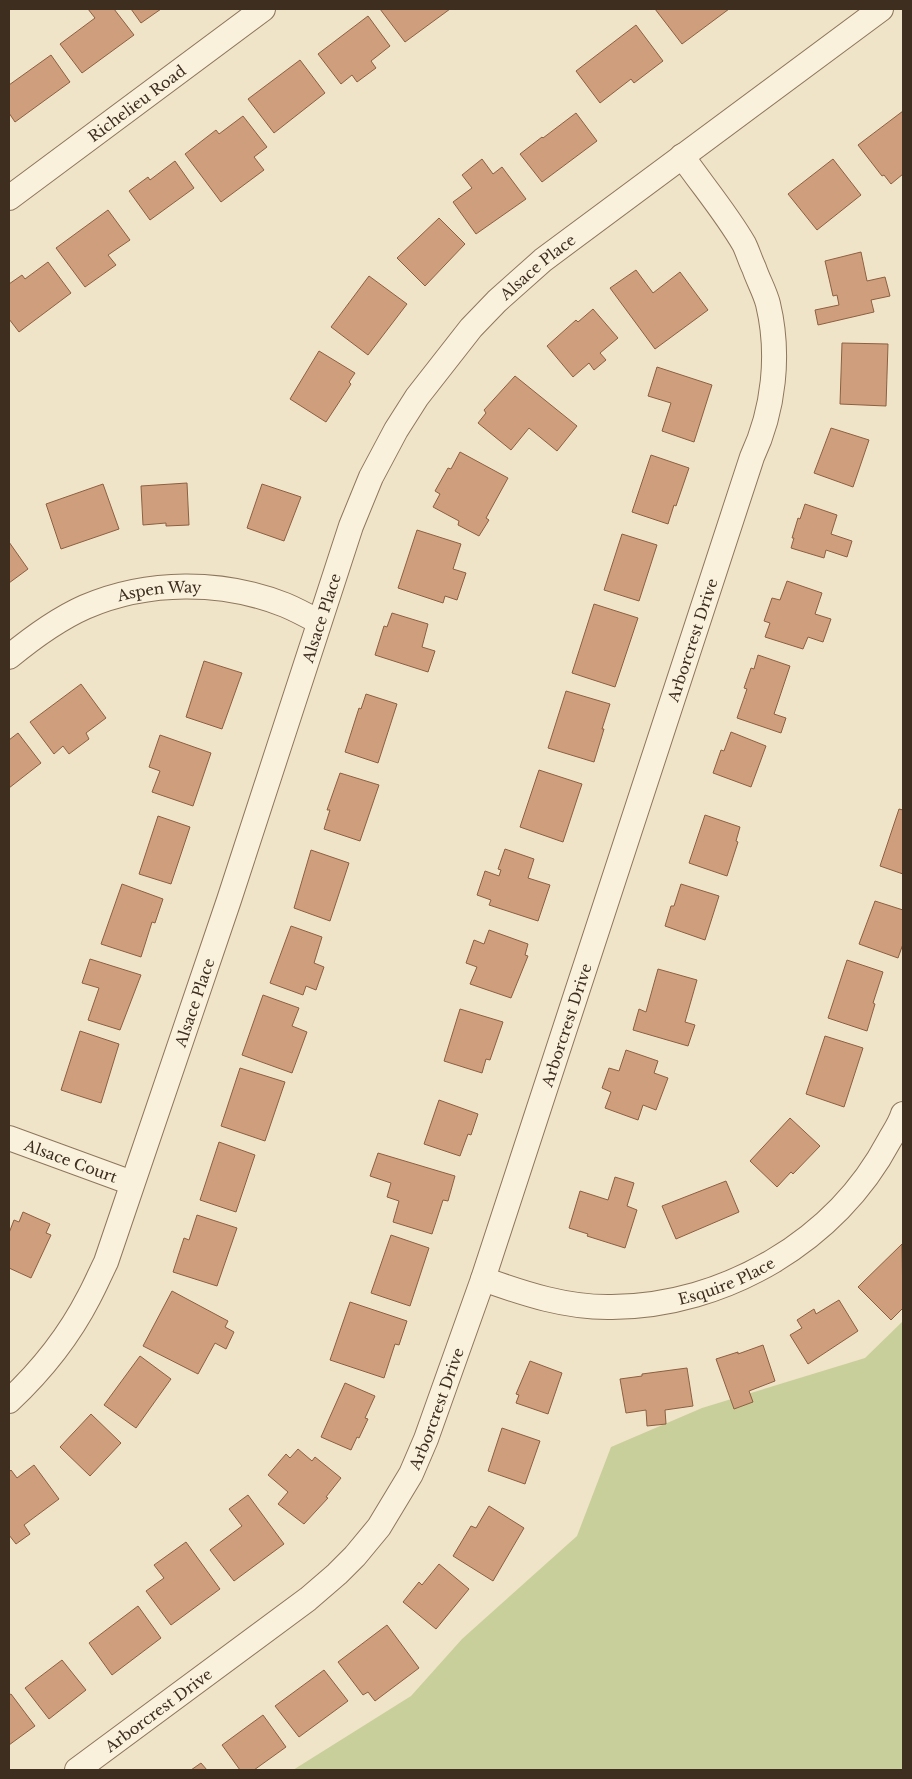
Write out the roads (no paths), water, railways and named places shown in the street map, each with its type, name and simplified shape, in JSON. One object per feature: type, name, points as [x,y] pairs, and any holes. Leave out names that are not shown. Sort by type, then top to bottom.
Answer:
[{"type":"street","name":"Richelieu Road","points":[[9,198],[263,9]]},
{"type":"street","name":"Alsace Place","points":[[9,1401],[47,1360],[70,1329],[83,1308],[106,1262],[229,900],[351,526],[371,477],[403,419],[440,366],[479,319],[525,275],[881,9]]},
{"type":"street","name":"Arborcrest Drive","points":[[77,1770],[308,1599],[337,1574],[363,1547],[392,1507],[411,1474],[426,1439],[483,1279],[769,406],[774,367],[768,302],[744,244],[682,156]]},
{"type":"street","name":"Aspen Way","points":[[9,657],[40,634],[84,608],[133,592],[171,587],[223,589],[247,594],[284,605],[319,622]]},
{"type":"street","name":"Esquire Place","points":[[483,1279],[551,1301],[599,1307],[639,1306],[665,1302],[715,1289],[762,1268],[786,1254],[827,1221],[868,1174],[883,1152],[903,1114]]},
{"type":"street","name":"Alsace Court","points":[[9,1138],[132,1184]]}]
